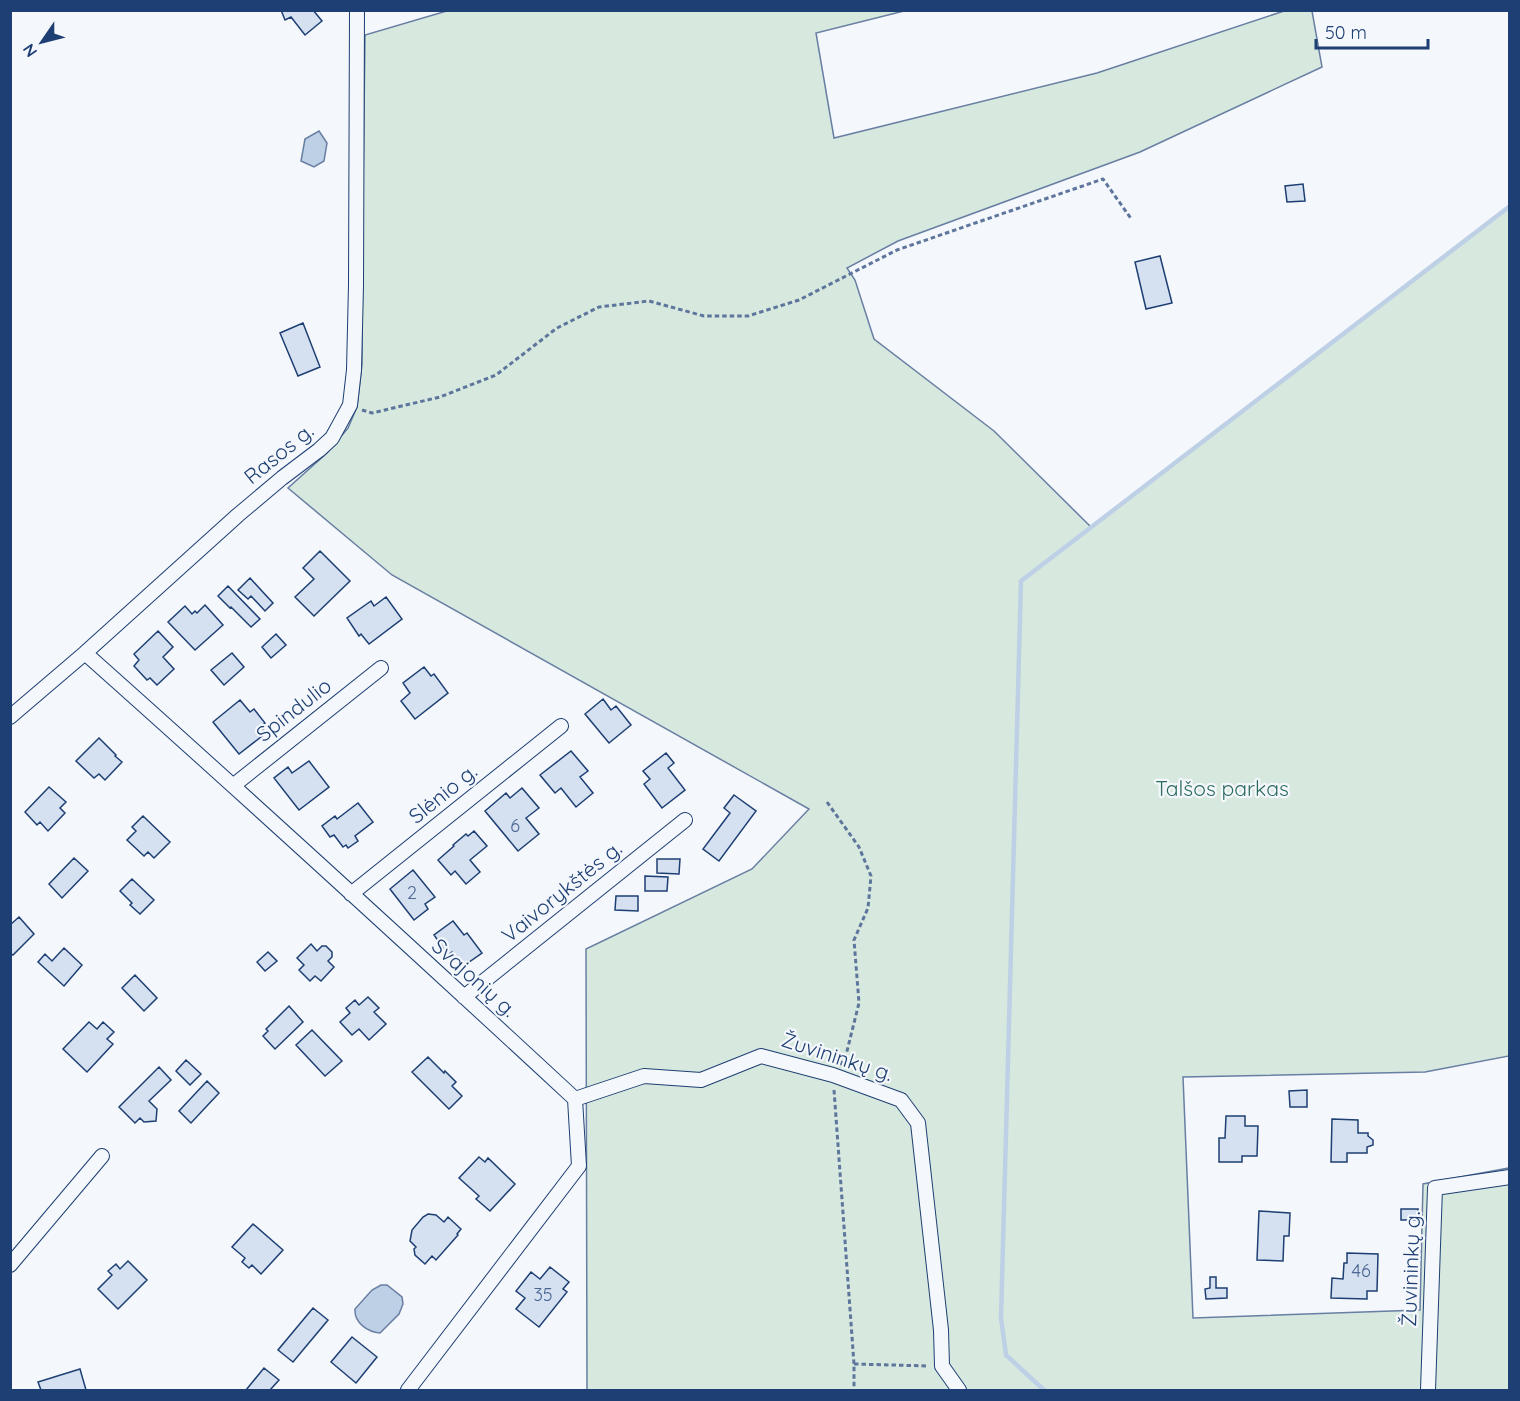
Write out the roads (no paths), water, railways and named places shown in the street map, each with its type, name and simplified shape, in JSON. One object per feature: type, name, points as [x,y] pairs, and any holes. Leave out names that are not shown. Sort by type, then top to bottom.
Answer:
[{"type":"street","name":"Rasos g.","points":[[10,717],[85,653],[238,515],[319,450],[332,438],[350,405],[354,370],[356,285],[357,10]]},
{"type":"street","name":"Svajonių g.","points":[[85,653],[234,785],[575,1099]]},
{"type":"street","name":"Spindulio","points":[[234,785],[381,668]]},
{"type":"street","name":"Slėnio g.","points":[[351,894],[561,726]]},
{"type":"street","name":"Vaivorykštės g.","points":[[464,997],[685,820]]},
{"type":"street","name":"Žuvininkų g.","points":[[575,1099],[644,1076],[701,1080],[761,1056],[833,1075],[901,1100],[918,1123],[941,1330],[942,1366],[959,1390]]},
{"type":"street","points":[[408,1390],[579,1166],[575,1099]]},
{"type":"street","points":[[10,1265],[102,1156]]},
{"type":"street","name":"Žuvininkų g.","points":[[1428,1390],[1435,1188],[1509,1177]]},
{"type":"water","points":[[319,131],[327,143],[324,161],[314,167],[301,161],[305,139]]},
{"type":"water","points":[[381,1285],[387,1285],[402,1297],[403,1304],[399,1314],[380,1333],[363,1326],[357,1319],[355,1309],[372,1290]]},
{"type":"waterway","points":[[1044,1390],[1006,1355],[1001,1318],[1021,581],[1510,206]]},
{"type":"park label","name":"Talšos parkas","points":[[1222,789]]}]
